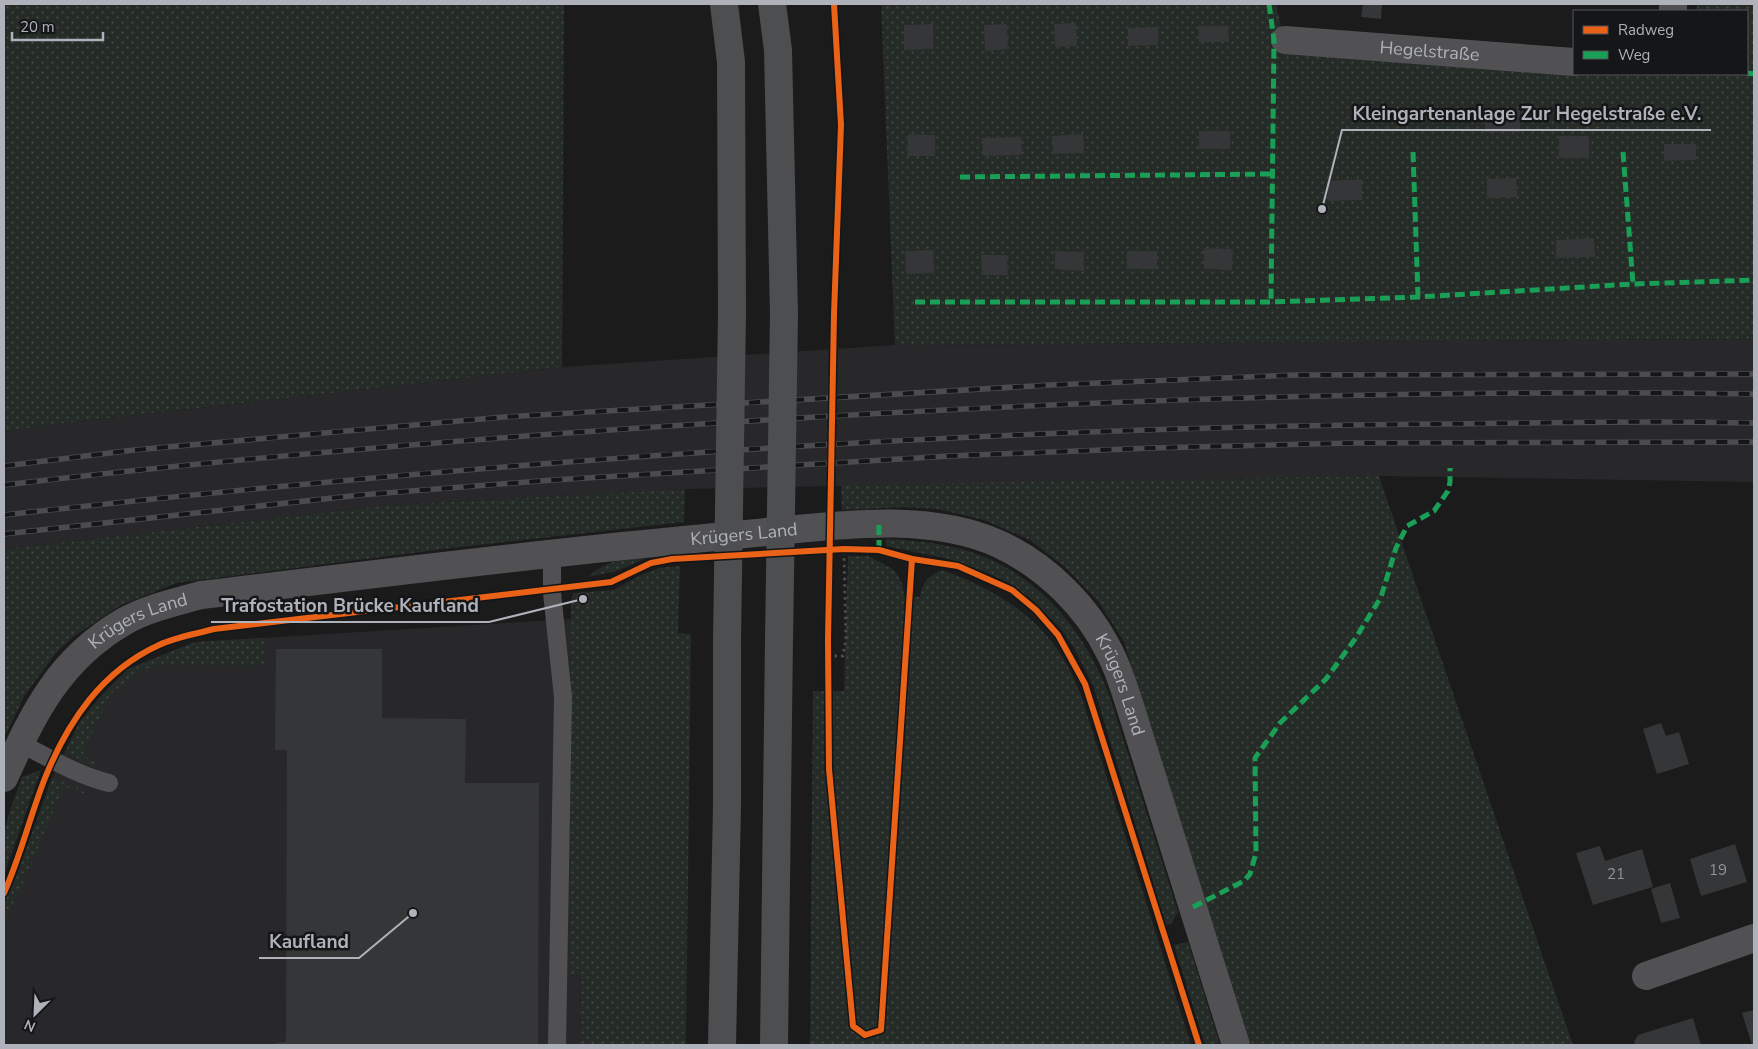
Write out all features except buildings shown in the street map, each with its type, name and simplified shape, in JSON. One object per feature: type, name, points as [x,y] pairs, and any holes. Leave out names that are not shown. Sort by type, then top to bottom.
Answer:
[{"type":"highway","points":[[722,1045],[732,314],[731,62],[724,4]]},
{"type":"highway","points":[[772,4],[778,50],[784,314],[774,1045]]},
{"type":"street","name":"Hegelstraße","points":[[1285,40],[1573,62]]},
{"type":"street","name":"Krügers Land","points":[[4,778],[44,697],[66,668],[91,644],[126,620],[163,605],[201,595],[552,553],[844,524],[936,526],[952,529],[998,544],[1025,559],[1058,583],[1099,632],[1111,655],[1130,706],[1236,1045]]},
{"type":"street","points":[[1646,976],[1754,938]]},
{"type":"lane","points":[[552,553],[552,593],[563,697],[558,1045]]},
{"type":"lane","points":[[20,743],[91,778],[109,783]]},
{"type":"path","points":[[828,656],[843,656],[846,639],[844,558]]},
{"type":"path","points":[[912,559],[958,566],[1012,590],[1036,610],[1058,635],[1085,684],[1199,1045]]},
{"type":"shaded area","points":[[4,4],[564,4],[562,367],[48,425],[4,432]]},
{"type":"shaded area","points":[[881,4],[1276,4],[1285,44],[1573,75],[1748,75],[1748,10],[1698,10],[1696,4],[1754,4],[1754,339],[895,345]]},
{"type":"shaded area","points":[[1754,339],[1754,482],[1379,476],[685,489],[389,505],[4,549],[4,432],[48,425],[562,367],[895,345]]},
{"type":"shaded area","points":[[1379,476],[1573,1045],[1251,1045],[1124,642],[1098,601],[1065,567],[1030,540],[984,520],[937,509],[903,507],[842,510],[841,485]]},
{"type":"shaded area","points":[[685,489],[684,522],[460,547],[177,583],[121,605],[73,637],[56,653],[25,695],[4,738],[4,549],[389,505]]},
{"type":"shaded area","points":[[886,539],[943,545],[973,553],[1000,564],[1025,580],[1047,598],[1067,619],[1098,669],[1110,697],[1178,912],[1171,924],[1166,925],[1093,685],[1074,648],[1062,630],[1030,598],[1009,583],[949,559],[886,546]]},
{"type":"shaded area","points":[[848,556],[868,556],[895,571],[902,583],[904,596],[920,597],[926,580],[942,570],[960,577],[1012,604],[1041,629],[1053,644],[1069,669],[1081,695],[1191,1045],[810,1045],[813,691],[844,691]]},
{"type":"shaded area","points":[[646,558],[617,571],[588,577],[602,567],[615,562]]},
{"type":"shaded area","points":[[680,566],[678,633],[691,634],[686,1045],[579,1045],[581,976],[571,975],[571,601],[573,593],[614,590],[641,575],[659,568]]},
{"type":"shaded area","points":[[571,619],[571,975],[581,976],[579,1045],[4,1045],[4,904],[18,872],[52,778],[79,723],[100,697],[128,669],[195,642]]},
{"type":"shaded area","points":[[265,638],[264,666],[158,665],[137,672],[110,695],[82,755],[98,764],[96,768],[65,752],[79,723],[100,697],[128,669],[195,642]]},
{"type":"shaded area","points":[[41,770],[4,875],[4,834],[9,813],[22,777]]},
{"type":"shaded area","points":[[52,778],[86,791],[85,794],[64,786],[4,924],[4,904],[18,872]]},
{"type":"shaded area","points":[[1188,942],[1220,1045],[1205,1045],[1174,945]]},
{"type":"railway","points":[[4,466],[134,450],[504,417],[1050,385],[1297,375],[1754,374]]},
{"type":"railway","points":[[4,485],[190,465],[563,433],[1001,407],[1377,395],[1503,393],[1754,394]]},
{"type":"railway","points":[[4,515],[361,479],[540,464],[719,451],[899,441],[1078,432],[1257,427],[1596,422],[1754,423]]},
{"type":"railway","points":[[4,534],[360,495],[553,480],[950,456],[1353,443],[1754,442]]},
{"type":"marked path","points":[[1269,4],[1274,40],[1271,302]]},
{"type":"marked path","points":[[1748,73],[1754,74]]},
{"type":"marked path","points":[[1413,152],[1418,297]]},
{"type":"marked path","points":[[1623,152],[1633,284]]},
{"type":"marked path","points":[[960,177],[1272,174]]},
{"type":"marked path","points":[[915,302],[1271,302],[1418,297],[1633,284],[1754,280]]},
{"type":"marked path","points":[[1193,907],[1244,881],[1250,874],[1256,853],[1255,758],[1280,723],[1326,679],[1355,639],[1381,597],[1396,548],[1407,526],[1434,511],[1448,491],[1450,468]]},
{"type":"marked path","points":[[879,525],[879,550]]},
{"type":"cycle path","points":[[834,4],[841,125],[834,314],[828,640],[829,769],[853,1026],[865,1035],[881,1030],[912,559]]},
{"type":"cycle path","points":[[4,893],[45,778],[64,737],[76,718],[104,683],[120,669],[165,642],[214,629],[611,582],[651,563],[672,559],[844,549],[879,550],[912,559],[958,566],[1012,590],[1036,610],[1058,635],[1085,684],[1199,1045]]},
{"type":"place","name":"Kleingartenanlage Zur Hegelstraße e.V.","points":[[1322,209]]},
{"type":"place","name":"Trafostation Brücke Kaufland","points":[[583,599]]},
{"type":"place","name":"Kaufland","points":[[413,913]]}]
